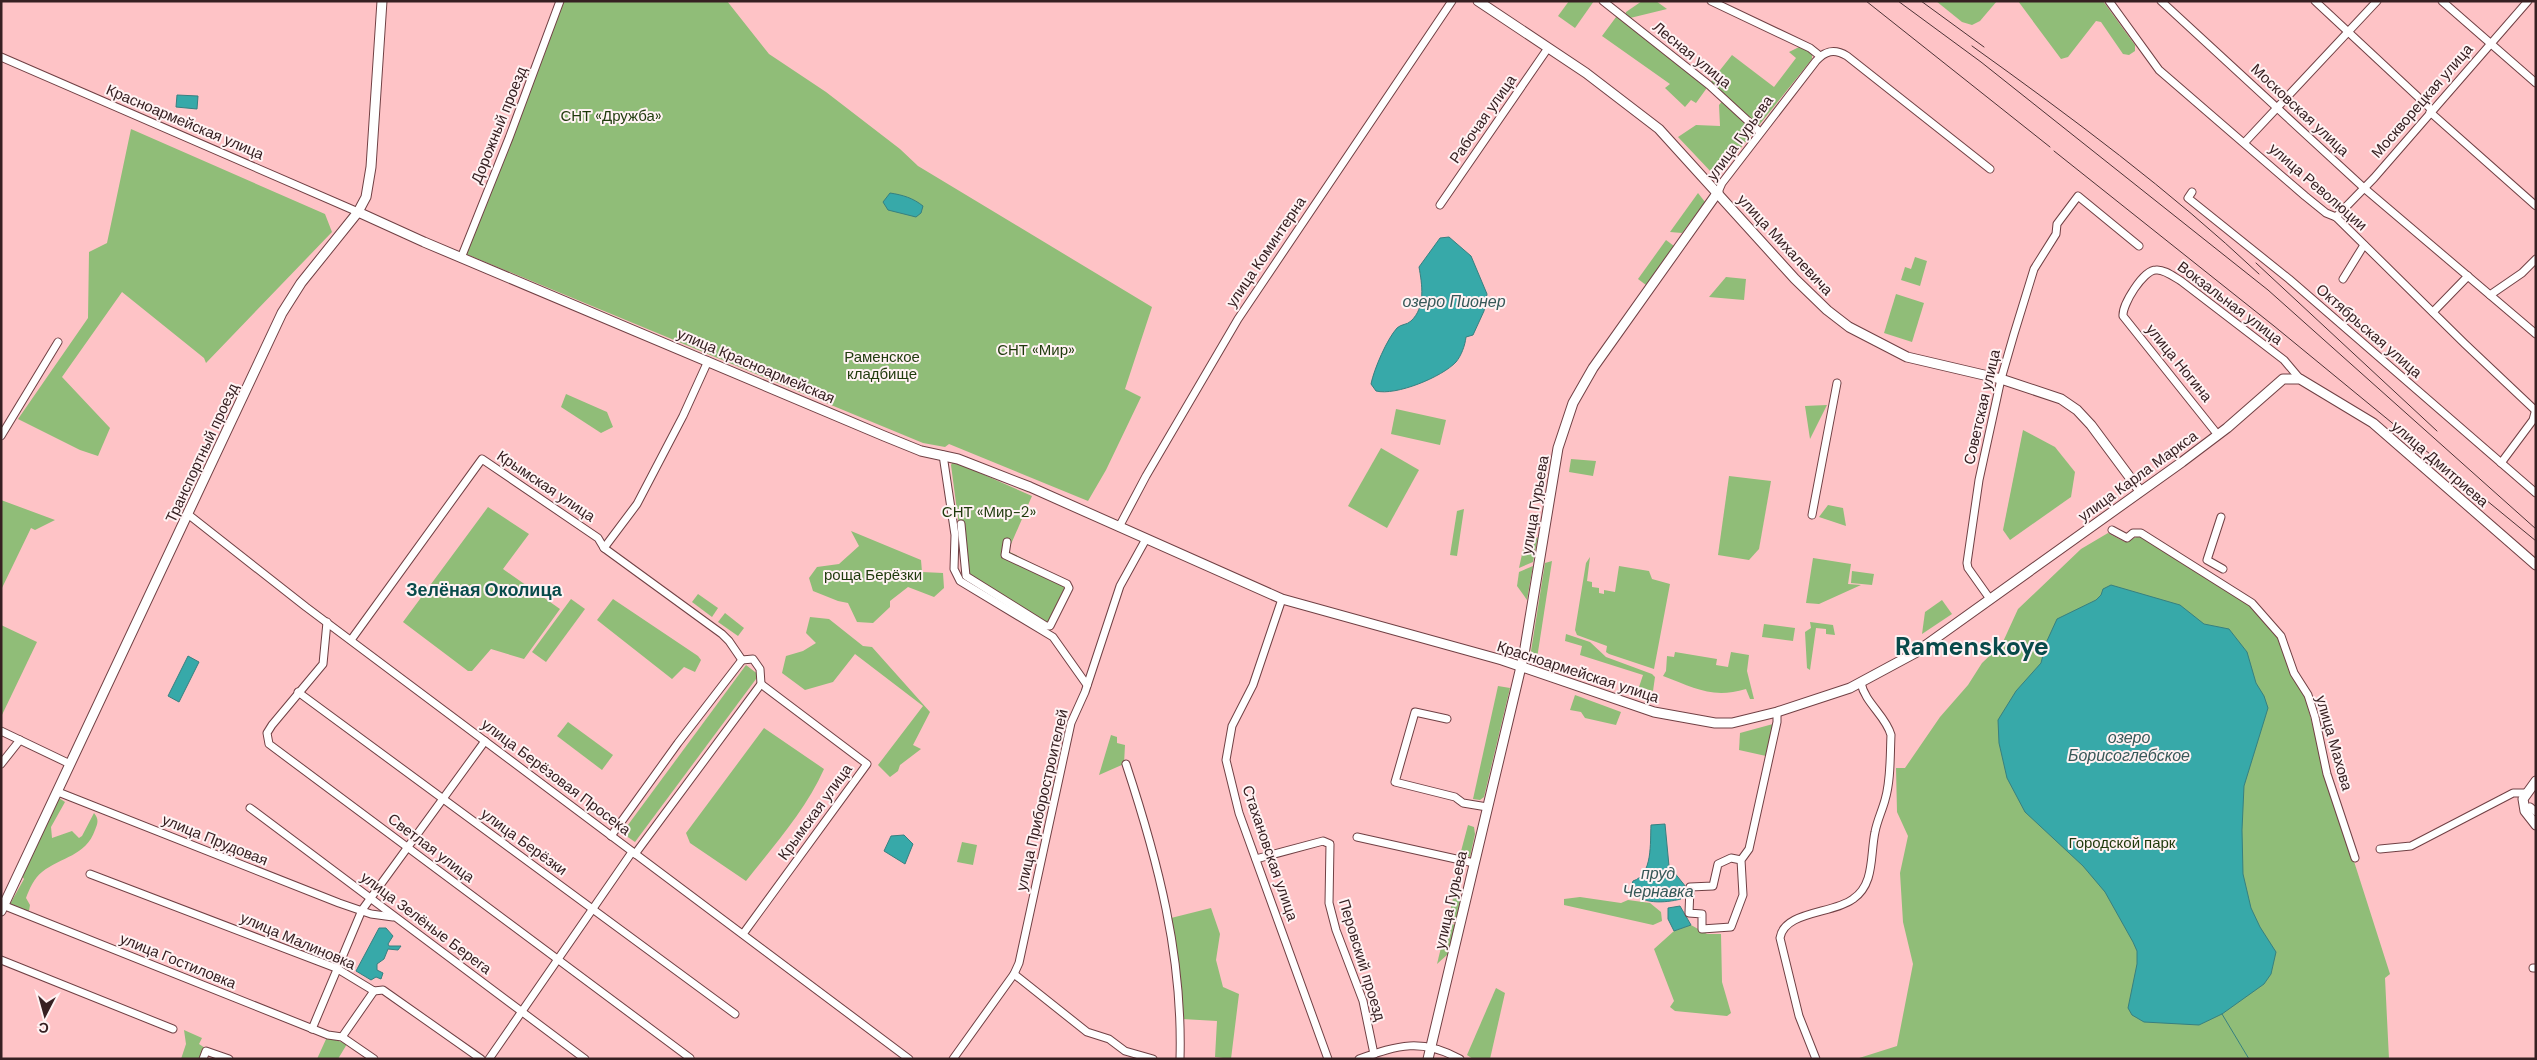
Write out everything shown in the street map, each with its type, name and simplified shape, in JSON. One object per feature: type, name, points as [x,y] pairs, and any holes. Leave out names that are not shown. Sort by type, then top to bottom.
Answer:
[{"type":"main road","name":"Транспортный проезд","points":[[3,907],[282,313],[301,283],[358,212],[366,198],[371,167],[382,1]]},
{"type":"main road","name":"улица Михалевича","points":[[1478,1],[1636,109],[1673,143],[1795,279],[1827,310],[1849,327],[1907,357],[2001,379],[2055,396],[2077,410],[2091,425],[2140,491]]},
{"type":"main road","name":"улица Гурьева","points":[[1428,1059],[1521,666],[1555,465],[1562,435],[1573,403],[1593,368],[1718,192]]},
{"type":"main road","name":"улица Красноармейская","points":[[358,212],[461,258],[921,451],[943,455],[1030,487],[1146,539]]},
{"type":"main road","name":"улица Дмитриева","points":[[2300,378],[2373,424],[2536,565]]},
{"type":"main road","name":"улица Карла Маркса","points":[[1990,599],[2218,435],[2283,379],[2300,378]]},
{"type":"main road","name":"Красноармейская улица","points":[[1146,539],[1282,599],[1521,666],[1632,705],[1669,715],[1715,723],[1732,723],[1777,712],[1861,683],[1924,647],[1990,599]]},
{"type":"main road","points":[[2536,781],[2525,793],[2523,799],[2525,811],[2536,825]]},
{"type":"street","name":"Дорожный проезд","points":[[461,258],[510,138],[560,1]]},
{"type":"street","name":"улица Коминтерна","points":[[1119,527],[1146,476],[1238,319],[1452,1]]},
{"type":"street","name":"Лесная улица","points":[[1603,1],[1709,84],[1760,132]]},
{"type":"street","points":[[1711,1],[1810,48],[1820,56],[1827,52],[1837,51],[1846,56],[1990,168]]},
{"type":"street","name":"улица Революции","points":[[2109,1],[2160,70],[2312,202],[2326,213],[2336,217],[2536,410]]},
{"type":"street","name":"Московская улица","points":[[2161,1],[2364,188],[2536,334]]},
{"type":"street","points":[[2315,1],[2431,111],[2536,206]]},
{"type":"street","points":[[2245,142],[2377,1]]},
{"type":"street","points":[[2442,1],[2536,83]]},
{"type":"street","name":"Москворецкая улица","points":[[2336,217],[2364,188],[2528,1]]},
{"type":"street","name":"Рабочая улица","points":[[1440,205],[1548,48]]},
{"type":"street","name":"улица Гурьева","points":[[1718,192],[1722,183],[1760,132],[1820,56]]},
{"type":"street","name":"Красноармейская улица","points":[[1,57],[358,212]]},
{"type":"street","name":"Октябрьская улица","points":[[2192,192],[2188,198],[2289,279],[2536,493]]},
{"type":"street","name":"Советская улица","points":[[1990,599],[1971,574],[1967,562],[1979,480],[2001,379],[2034,269],[2056,234],[2058,223],[2078,196],[2139,246]]},
{"type":"street","points":[[2343,279],[2364,245]]},
{"type":"street","points":[[2490,295],[2522,273],[2536,258]]},
{"type":"street","name":"Вокзальная улица","points":[[2125,308],[2137,285],[2146,274],[2156,270],[2166,272],[2284,360],[2300,378]]},
{"type":"street","points":[[2433,312],[2468,276]]},
{"type":"street","name":"улица Ногина","points":[[2125,308],[2123,316],[2218,435]]},
{"type":"street","points":[[1,436],[58,342]]},
{"type":"street","points":[[604,548],[637,504],[683,416],[708,361]]},
{"type":"street","points":[[1812,515],[1837,383]]},
{"type":"street","points":[[2501,464],[2532,420],[2536,410]]},
{"type":"street","points":[[943,455],[955,535],[954,569],[960,580],[1053,637],[1086,685]]},
{"type":"street","name":"Крымская улица","points":[[351,640],[482,459],[598,538],[604,548],[722,634],[742,660]]},
{"type":"street","name":"улица Берёзовая Просека","points":[[188,515],[327,622],[909,1059]]},
{"type":"street","points":[[2222,517],[2207,560],[2223,569]]},
{"type":"street","points":[[962,524],[966,576],[1046,626],[1050,626],[1069,588],[1067,584],[1005,554],[1007,542]]},
{"type":"street","name":"улица Махова","points":[[2112,530],[2127,538],[2133,533],[2141,533],[2252,603],[2271,623],[2280,636],[2294,673],[2308,695],[2319,732],[2327,774],[2355,858]]},
{"type":"street","name":"улица Приборостроителей","points":[[953,1059],[1014,974],[1028,926],[1071,723],[1120,586],[1146,539]]},
{"type":"street","name":"Стахановская улица","points":[[1282,599],[1253,685],[1232,726],[1226,760],[1239,813],[1328,1059]]},
{"type":"street","name":"Светлая улица","points":[[327,622],[323,664],[298,692],[267,733],[269,744],[690,1058]]},
{"type":"street","points":[[489,1059],[592,907],[761,684],[760,669],[753,659],[742,660],[678,742],[611,836]]},
{"type":"street","points":[[1816,1059],[1799,1016],[1781,946],[1781,932],[1791,921],[1835,908],[1853,899],[1870,872],[1876,826],[1886,798],[1891,735],[1889,727],[1879,718],[1861,683]]},
{"type":"street","name":"Крымская улица","points":[[744,934],[867,764],[761,684]]},
{"type":"street","name":"улица Берёзки","points":[[298,692],[735,1014]]},
{"type":"street","points":[[1447,718],[1415,712],[1395,782],[1455,797],[1463,803],[1488,807]]},
{"type":"street","points":[[1741,860],[1731,858],[1718,864],[1713,886],[1690,887],[1689,913],[1702,914],[1702,929],[1731,927],[1743,895],[1741,860],[1749,849],[1777,722],[1777,712]]},
{"type":"street","points":[[1,731],[70,764]]},
{"type":"street","points":[[1,764],[20,740]]},
{"type":"street","points":[[312,1029],[336,968],[362,910],[486,741]]},
{"type":"street","points":[[1126,764],[1163,888],[1181,1025],[1180,1059]]},
{"type":"street","name":"улица Прудовая","points":[[58,792],[372,914],[393,917]]},
{"type":"street","points":[[2380,849],[2411,846],[2513,792],[2525,793]]},
{"type":"street","name":"улица Зелёные Берега","points":[[250,808],[585,1059]]},
{"type":"street","points":[[1357,837],[1474,863]]},
{"type":"street","name":"Перовский проезд","points":[[1256,859],[1323,841],[1330,844],[1329,903],[1336,930],[1363,1001],[1374,1054]]},
{"type":"street","name":"улица Малиновка","points":[[90,874],[336,968],[374,991],[383,990],[481,1059]]},
{"type":"street","name":"улица Гостиловка","points":[[3,907],[312,1029],[342,1037],[374,1059]]},
{"type":"street","points":[[1,960],[173,1029]]},
{"type":"street","points":[[1014,974],[1088,1032],[1109,1039],[1125,1051],[1153,1059]]},
{"type":"street","points":[[342,1037],[374,991]]},
{"type":"street","points":[[1360,1059],[1412,1046],[1431,1046],[1456,1058]]},
{"type":"street","points":[[203,1059],[206,1051],[229,1059]]},
{"type":"green space","points":[[563,1],[727,1],[769,54],[826,92],[900,149],[918,166],[1152,307],[1125,389],[1141,397],[1106,470],[1088,501],[949,444],[945,447],[923,443],[466,254],[545,53]]},
{"type":"green space","points":[[1569,1],[1594,1],[1575,28],[1558,16]]},
{"type":"green space","points":[[1642,1],[1656,1],[1667,9],[1626,19],[1709,84],[1732,55],[1774,87],[1796,58],[1789,52],[1801,46],[1812,52],[1812,59],[1720,174],[1713,174],[1678,137],[1696,125],[1720,126],[1719,105],[1724,99],[1709,85],[1696,103],[1691,100],[1685,107],[1665,88],[1670,84],[1602,36],[1619,13],[1625,18],[1626,12]]},
{"type":"green space","points":[[1936,1],[1997,1],[1980,21],[1972,25],[1962,22]]},
{"type":"green space","points":[[2018,1],[2103,1],[2135,45],[2135,51],[2129,55],[2123,54],[2101,22],[2096,21],[2068,57],[2061,59]]},
{"type":"green space","points":[[131,129],[325,214],[332,232],[206,363],[204,358],[122,292],[62,377],[110,428],[98,456],[80,450],[18,419],[88,318],[89,252],[107,243]]},
{"type":"green space","points":[[1698,193],[1705,202],[1682,233],[1670,232]]},
{"type":"green space","points":[[1666,240],[1674,246],[1646,285],[1638,279]]},
{"type":"green space","points":[[1915,257],[1927,261],[1920,286],[1901,280],[1905,267],[1911,269]]},
{"type":"green space","points":[[1726,277],[1746,279],[1744,300],[1709,297]]},
{"type":"green space","points":[[1896,294],[1924,303],[1912,342],[1884,333]]},
{"type":"green space","points":[[566,394],[607,412],[613,427],[601,433],[561,407]]},
{"type":"green space","points":[[1827,405],[1810,439],[1805,406]]},
{"type":"green space","points":[[1396,409],[1446,420],[1440,445],[1391,434]]},
{"type":"green space","points":[[2023,430],[2055,447],[2075,472],[2071,497],[2010,540],[2003,530]]},
{"type":"green space","points":[[1381,448],[1419,470],[1387,528],[1348,506]]},
{"type":"green space","points":[[1571,459],[1596,461],[1593,476],[1569,472]]},
{"type":"green space","name":"СНТ «Мир-2»","points":[[953,461],[1032,496],[1008,551],[1071,583],[1050,632],[966,579],[951,465]]},
{"type":"green space","points":[[1729,476],[1771,481],[1759,549],[1749,560],[1718,555]]},
{"type":"green space","points":[[1,500],[55,520],[35,530],[31,528],[1,590]]},
{"type":"green space","points":[[1828,505],[1843,508],[1846,526],[1819,517]]},
{"type":"green space","points":[[488,507],[529,534],[503,569],[560,609],[524,659],[491,649],[472,671],[468,671],[403,622]]},
{"type":"green space","points":[[1464,509],[1457,556],[1450,555],[1457,511]]},
{"type":"green space","name":"роща Берёзки","points":[[851,531],[921,560],[922,572],[943,573],[944,588],[934,597],[908,587],[890,601],[890,607],[873,623],[857,622],[848,603],[813,591],[809,578],[817,567],[839,564],[859,546]]},
{"type":"green space","name":"Городской парк","points":[[2108,533],[2125,542],[2139,536],[2254,606],[2279,639],[2305,696],[2321,758],[2390,974],[2385,978],[2389,1059],[1856,1059],[1897,1046],[1913,964],[1903,922],[1900,873],[1908,836],[1897,812],[1896,768],[1905,768],[1940,717],[1968,685],[1982,663],[2002,644],[2018,609],[2081,549]]},
{"type":"green space","points":[[1538,537],[1533,562],[1519,568],[1524,545]]},
{"type":"green space","points":[[1590,557],[1587,581],[1592,582],[1592,587],[1599,588],[1599,593],[1604,594],[1604,590],[1615,592],[1619,566],[1649,571],[1652,579],[1670,584],[1654,669],[1609,654],[1606,652],[1607,646],[1577,635],[1575,630],[1586,563]]},
{"type":"green space","points":[[1813,558],[1851,564],[1848,584],[1861,585],[1819,604],[1806,603]]},
{"type":"green space","points":[[1552,561],[1536,665],[1531,651],[1545,563]]},
{"type":"green space","points":[[1533,566],[1527,600],[1517,586],[1519,572]]},
{"type":"green space","points":[[1852,571],[1874,574],[1872,585],[1851,583]]},
{"type":"green space","points":[[698,594],[718,608],[712,617],[692,602]]},
{"type":"green space","points":[[571,599],[585,609],[546,662],[532,652]]},
{"type":"green space","points":[[613,599],[698,656],[701,660],[695,672],[684,667],[672,679],[597,620]]},
{"type":"green space","points":[[1942,600],[1952,614],[1922,634],[1925,612]]},
{"type":"green space","points":[[725,613],[744,628],[738,636],[718,622]]},
{"type":"green space","name":"роща Берёзки","points":[[810,617],[829,619],[863,646],[872,647],[930,712],[913,745],[921,749],[900,765],[898,771],[890,777],[878,765],[923,706],[855,654],[833,682],[805,690],[782,673],[786,656],[803,651],[816,643],[806,633]]},
{"type":"green space","points":[[1810,622],[1833,625],[1835,635],[1826,634],[1826,629],[1816,628],[1810,670],[1807,668],[1805,632],[1811,628]]},
{"type":"green space","points":[[1764,624],[1795,628],[1793,641],[1762,637]]},
{"type":"green space","points":[[1,625],[37,642],[1,717]]},
{"type":"green space","points":[[1566,634],[1590,642],[1606,657],[1652,674],[1655,677],[1653,691],[1639,687],[1643,675],[1580,655],[1582,646],[1565,641]]},
{"type":"green space","points":[[1675,652],[1717,659],[1716,665],[1728,667],[1731,652],[1749,655],[1747,671],[1754,699],[1750,699],[1746,689],[1723,693],[1704,691],[1663,676],[1666,671],[1667,656],[1674,657]]},
{"type":"green space","points":[[746,665],[759,675],[635,842],[622,833]]},
{"type":"green space","points":[[1498,686],[1510,688],[1484,797],[1480,800],[1473,799]]},
{"type":"green space","points":[[1575,695],[1621,712],[1616,725],[1585,718],[1581,712],[1570,710]]},
{"type":"green space","points":[[568,722],[613,755],[602,770],[557,736]]},
{"type":"green space","points":[[1773,724],[1766,756],[1739,750],[1740,733]]},
{"type":"green space","points":[[764,728],[824,769],[799,813],[746,881],[690,843],[686,833]]},
{"type":"green space","points":[[1111,735],[1117,737],[1117,743],[1125,745],[1124,764],[1099,775]]},
{"type":"green space","points":[[59,798],[65,802],[51,827],[52,838],[72,831],[79,838],[82,836],[94,813],[97,825],[86,845],[39,875],[32,884],[26,898],[30,905],[29,911],[21,911],[10,904],[24,879],[22,876]]},
{"type":"green space","points":[[1468,825],[1474,827],[1475,834],[1470,857],[1460,855]]},
{"type":"green space","points":[[962,842],[977,845],[973,865],[957,862]]},
{"type":"green space","points":[[1456,884],[1462,900],[1456,923],[1448,921]]},
{"type":"green space","points":[[1580,897],[1621,903],[1628,900],[1650,903],[1661,912],[1662,921],[1653,925],[1564,905],[1564,899]]},
{"type":"green space","points":[[1211,908],[1220,934],[1216,960],[1223,987],[1239,994],[1231,1059],[1215,1057],[1217,1021],[1182,1019],[1171,918]]},
{"type":"green space","points":[[1447,923],[1456,925],[1448,954],[1437,964]]},
{"type":"green space","points":[[1691,925],[1707,934],[1721,934],[1722,982],[1731,1013],[1727,1016],[1675,1011],[1670,1007],[1674,1001],[1654,949],[1674,931]]},
{"type":"green space","points":[[1496,988],[1505,993],[1490,1059],[1473,1059],[1467,1055]]},
{"type":"green space","points":[[184,1030],[202,1038],[199,1044],[205,1048],[201,1059],[181,1059],[186,1044]]},
{"type":"green space","points":[[327,1037],[347,1044],[338,1059],[317,1059]]},
{"type":"water","points":[[177,95],[198,96],[197,109],[176,107]]},
{"type":"water","points":[[890,193],[908,197],[919,203],[923,206],[921,213],[916,217],[888,210],[883,202]]},
{"type":"water","name":"озеро Пионер","points":[[1449,237],[1471,256],[1487,294],[1484,311],[1473,335],[1466,337],[1460,357],[1456,362],[1440,374],[1418,384],[1395,391],[1376,391],[1371,384],[1385,347],[1397,328],[1411,321],[1419,309],[1422,295],[1419,267],[1440,238]]},
{"type":"water","name":"озеро Борисоглебское","points":[[2111,585],[2180,605],[2204,624],[2229,629],[2247,652],[2256,683],[2264,696],[2268,708],[2244,786],[2243,874],[2251,908],[2260,927],[2276,952],[2271,974],[2264,984],[2222,1014],[2199,1025],[2144,1022],[2132,1015],[2128,1008],[2137,964],[2137,951],[2133,942],[2105,892],[2083,866],[2025,812],[2007,778],[1999,743],[1998,720],[2016,691],[2041,663],[2046,643],[2057,619],[2096,600],[2101,595],[2103,589]]},
{"type":"water","points":[[188,656],[199,662],[179,702],[168,696]]},
{"type":"water","name":"пруд Чернавка","points":[[1665,824],[1669,866],[1686,887],[1681,899],[1654,902],[1640,898],[1630,890],[1633,881],[1639,878],[1647,865],[1651,825]]},
{"type":"water","points":[[904,835],[913,844],[905,864],[884,851],[891,836]]},
{"type":"water","name":"пруд Чернавка","points":[[1680,906],[1691,925],[1674,931],[1668,919],[1668,908]]},
{"type":"water","points":[[379,928],[386,928],[393,936],[388,944],[389,946],[401,946],[398,950],[388,949],[384,959],[377,964],[377,970],[383,973],[381,979],[376,977],[371,980],[356,971]]},
{"type":"waterway","points":[[2222,1014],[2249,1059]]},
{"type":"railway","points":[[1866,1],[2050,147]]},
{"type":"railway","points":[[1898,1],[1981,62],[2268,290],[2536,529]]},
{"type":"railway","points":[[1921,1],[1984,47]]},
{"type":"railway","points":[[1972,46],[2156,184],[2259,274]]},
{"type":"railway","points":[[2054,151],[2274,326],[2536,541]]},
{"type":"railway","points":[[2256,263],[2437,431]]},
{"type":"district","name":"Зелёная Околица","points":[[484,590]]},
{"type":"district","name":"Ramenskoye","points":[[1972,646]]},
{"type":"park label","name":"СНТ «Дружба»","points":[[611,116]]},
{"type":"park label","name":"СНТ «Мир»","points":[[1036,350]]},
{"type":"park label","name":"Раменское кладбище","points":[[882,366]]}]
